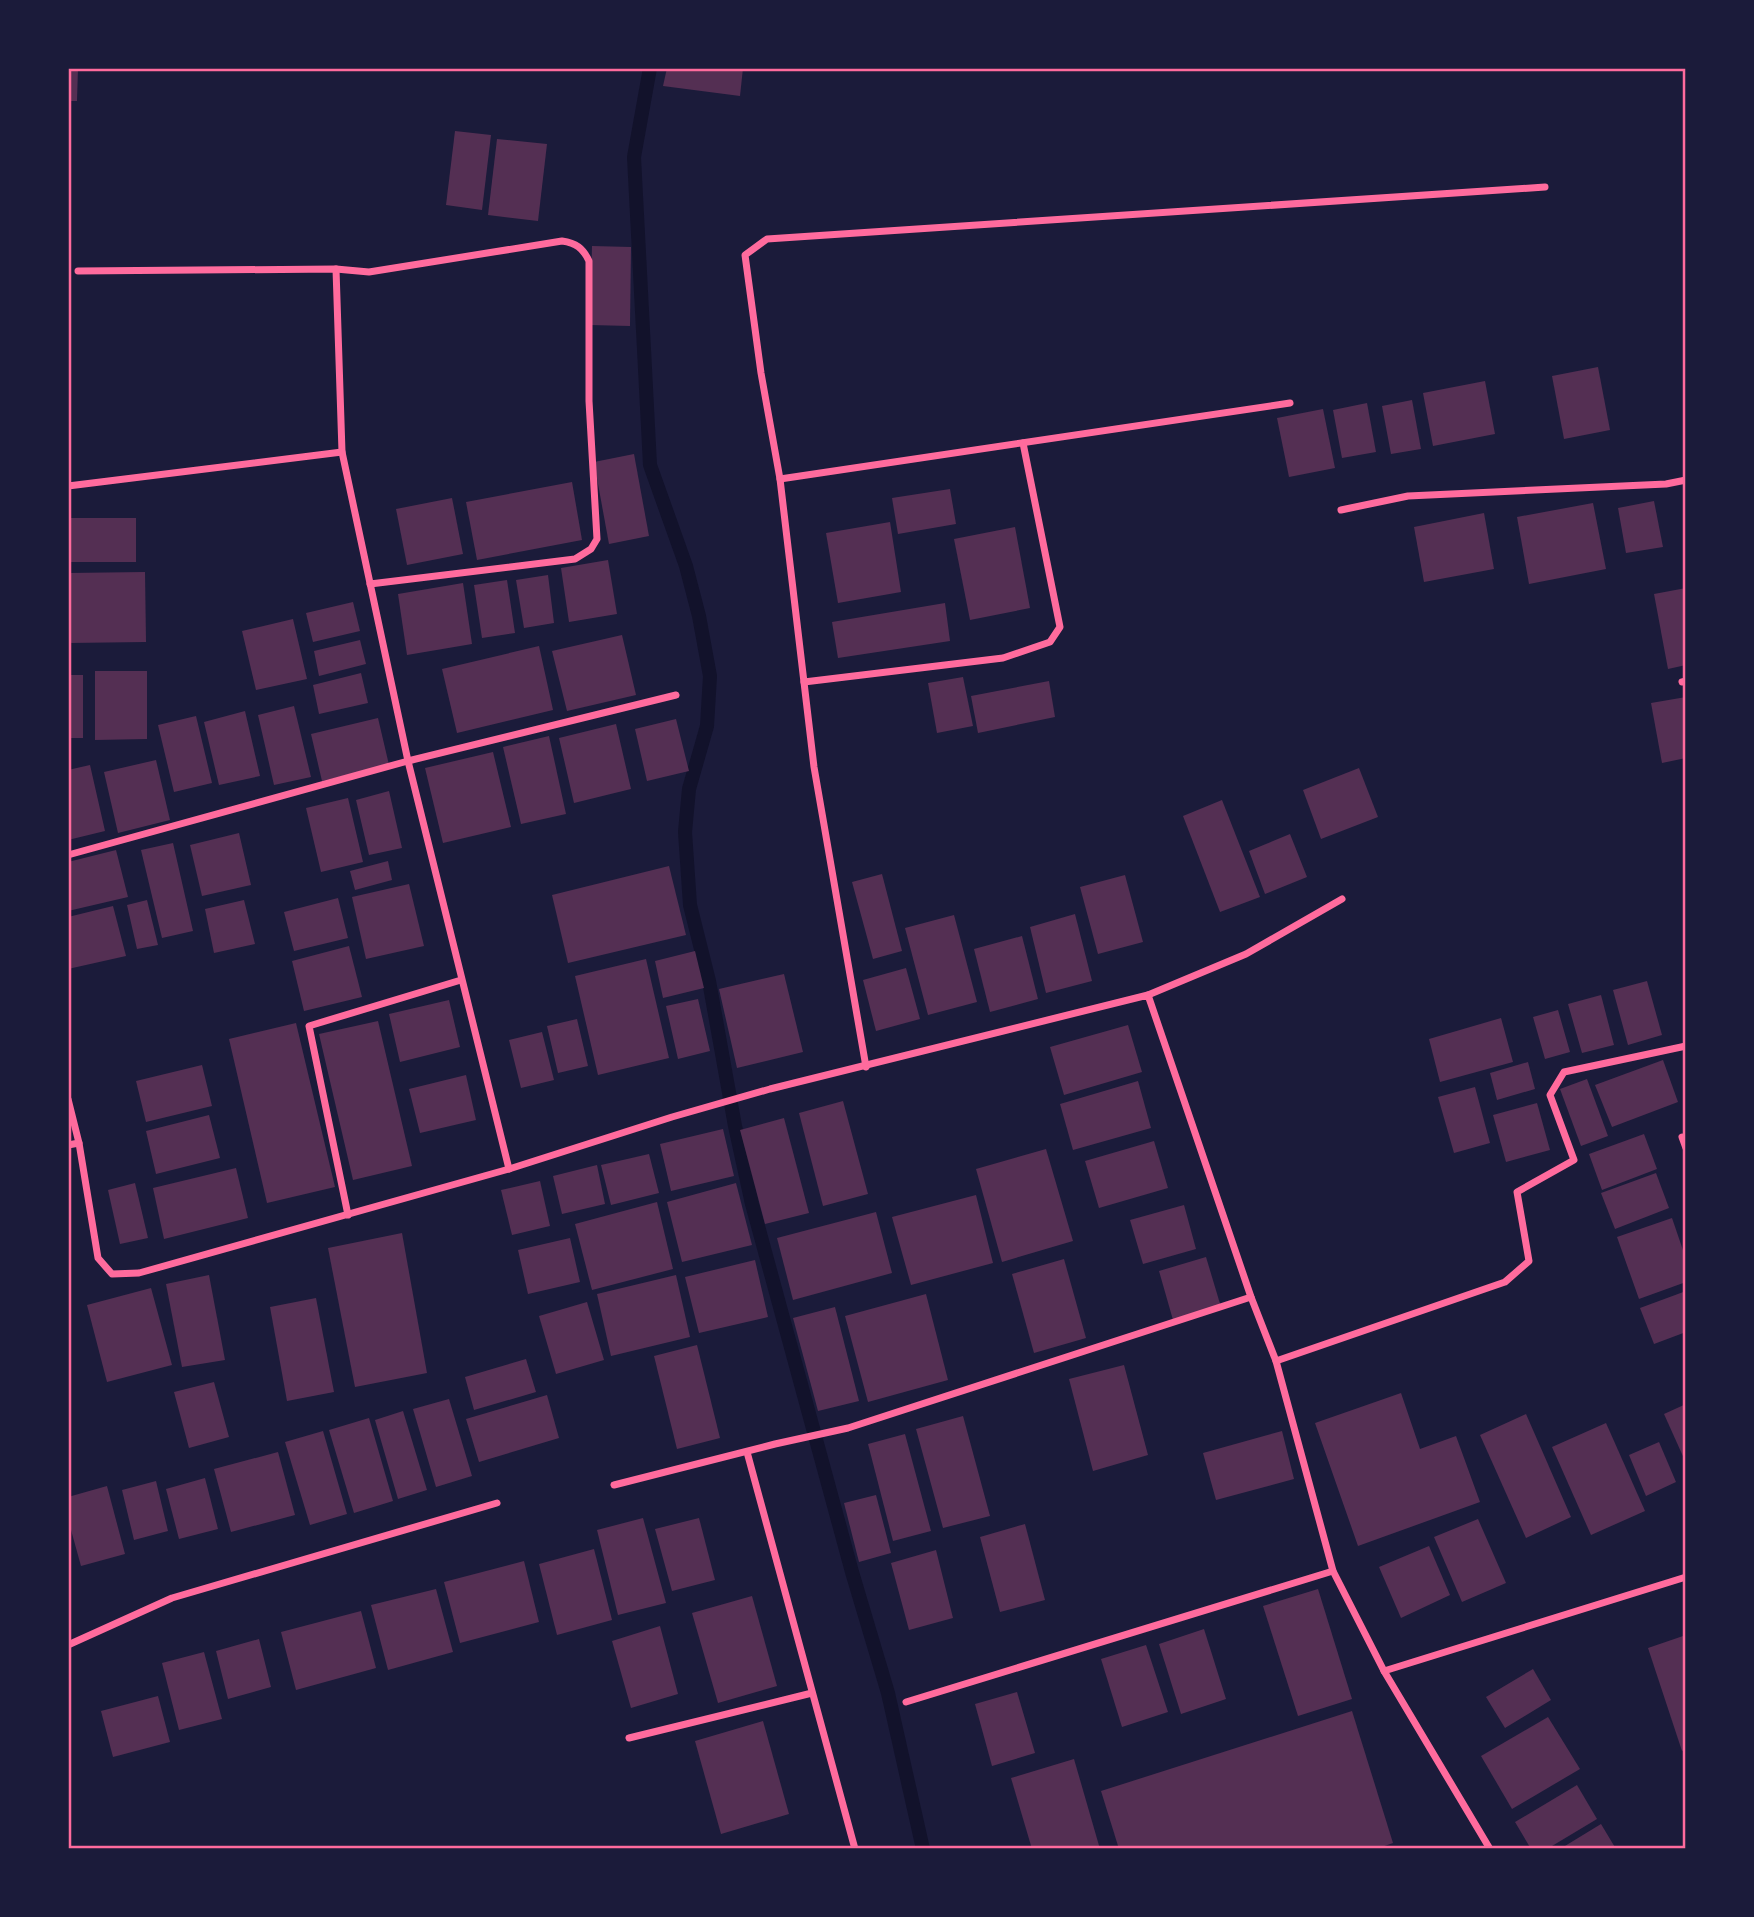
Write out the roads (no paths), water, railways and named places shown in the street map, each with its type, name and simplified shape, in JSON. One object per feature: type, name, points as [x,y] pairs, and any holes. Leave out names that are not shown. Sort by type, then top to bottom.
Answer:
[{"type":"street","points":[[866,1067],[814,767],[780,479],[761,373],[745,255],[767,239],[1545,187]]},
{"type":"street","points":[[78,271],[336,269],[369,272],[562,241],[575,243],[584,251],[589,261],[589,401],[597,539],[592,549],[576,559],[370,584]]},
{"type":"street","points":[[336,269],[342,452],[408,761],[509,1169]]},
{"type":"street","points":[[780,479],[1290,403]]},
{"type":"street","points":[[804,682],[1003,658],[1050,642],[1060,627],[1023,443]]},
{"type":"street","points":[[68,486],[342,452]]},
{"type":"street","points":[[1341,510],[1408,496],[1666,484],[1686,480]]},
{"type":"street","points":[[68,855],[408,761],[676,695]]},
{"type":"street","points":[[68,1098],[79,1143],[98,1258],[113,1274],[139,1273],[509,1169],[770,1089],[1148,995],[1246,954],[1342,899]]},
{"type":"street","points":[[348,1215],[309,1026],[461,980]]},
{"type":"street","points":[[1148,995],[1251,1297],[1276,1361],[1333,1571],[1384,1671],[1490,1849]]},
{"type":"street","points":[[1276,1361],[1504,1282],[1529,1261],[1517,1192],[1574,1160],[1550,1096],[1564,1072],[1686,1046]]},
{"type":"street","points":[[1682,1137],[1686,1148]]},
{"type":"street","points":[[68,1145],[79,1143]]},
{"type":"street","points":[[614,1485],[848,1428],[1251,1297]]},
{"type":"street","points":[[747,1452],[855,1849]]},
{"type":"street","points":[[68,1645],[172,1598],[497,1503]]},
{"type":"street","points":[[906,1702],[1333,1571]]},
{"type":"street","points":[[1384,1671],[1686,1577]]},
{"type":"street","points":[[629,1738],[812,1693]]},
{"type":"waterway","points":[[650,68],[634,157],[650,465],[686,566],[710,676],[707,726],[689,789],[685,832],[690,905],[709,981],[752,1204],[852,1572],[888,1693],[923,1849]]}]
